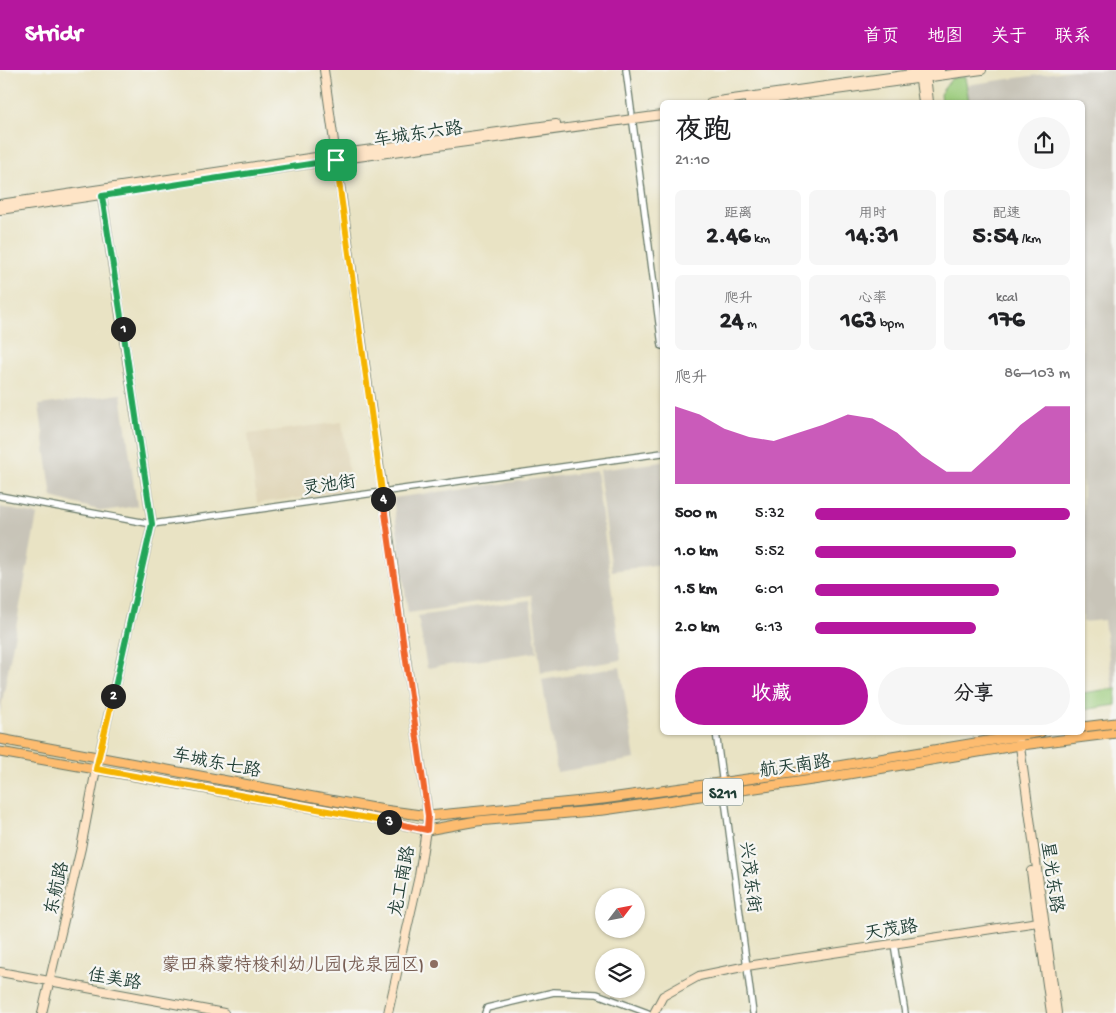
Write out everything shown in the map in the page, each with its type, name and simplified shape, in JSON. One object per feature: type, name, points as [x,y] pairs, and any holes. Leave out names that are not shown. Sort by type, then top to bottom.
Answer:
[{"type":"main road","points":[[1085,727],[1116,723]]},
{"type":"main road","name":"S211","points":[[1017,746],[1116,733]]},
{"type":"main road","name":"航天南路","points":[[427,830],[477,821],[604,810],[1009,735]]},
{"type":"main road","name":"车城东七路","points":[[0,739],[384,810],[428,816]]},
{"type":"main road","name":"航天南路","points":[[428,816],[820,779],[1017,746]]},
{"type":"main road","name":"车城东七路","points":[[0,752],[382,820],[427,830]]},
{"type":"street","name":"龙工南路","points":[[324,70],[428,816],[419,876],[388,1013]]},
{"type":"street","points":[[626,70],[660,331]]},
{"type":"street","points":[[761,100],[940,70]]},
{"type":"street","points":[[726,100],[922,74],[982,70]]},
{"type":"street","points":[[922,74],[923,100]]},
{"type":"street","points":[[922,74],[928,100]]},
{"type":"street","name":"车城东六路","points":[[632,116],[660,109]]},
{"type":"street","name":"车城东六路","points":[[0,204],[632,116],[660,114]]},
{"type":"street","name":"车城东六路","points":[[0,210],[102,196],[336,157]]},
{"type":"street","points":[[102,196],[152,524]]},
{"type":"street","name":"灵池街","points":[[0,496],[152,524],[660,453]]},
{"type":"street","name":"东航路","points":[[42,1013],[81,848],[96,769],[152,524]]},
{"type":"street","name":"兴茂东街","points":[[716,735],[753,1013]]},
{"type":"street","points":[[1015,735],[1017,746]]},
{"type":"street","name":"星光东路","points":[[1017,746],[1051,1013]]},
{"type":"street","name":"星光东路","points":[[1017,746],[1057,1013]]},
{"type":"street","name":"天茂路","points":[[654,1013],[663,996],[699,976],[747,966],[1038,922]]},
{"type":"street","points":[[894,944],[904,1013]]},
{"type":"street","name":"佳美路","points":[[0,972],[224,1013]]},
{"type":"street","points":[[485,1013],[486,1008],[554,992],[597,994],[648,1013]]},
{"type":"shaded area","points":[[1074,70],[1116,70],[1116,688],[1113,688],[1104,620],[1085,622],[1085,100],[969,100],[966,85]]},
{"type":"shaded area","points":[[121,394],[137,506],[102,511],[52,497],[39,405]]},
{"type":"shaded area","points":[[342,422],[351,491],[257,503],[248,434]]},
{"type":"shaded area","points":[[660,462],[660,564],[612,571],[599,470]]},
{"type":"shaded area","points":[[596,471],[621,660],[541,673],[532,595],[408,613],[393,498]]},
{"type":"shaded area","points":[[0,507],[37,515],[0,713]]},
{"type":"shaded area","points":[[530,600],[537,652],[427,668],[418,616]]},
{"type":"shaded area","points":[[620,667],[635,759],[557,772],[542,680]]},
{"type":"green space","points":[[965,77],[969,100],[941,100],[940,94],[952,78]]},
{"type":"green space","points":[[1116,688],[1116,705],[1085,710],[1085,693]]},
{"type":"place","name":"蒙田森蒙特梭利幼儿园(龙泉园区)","points":[[434,964]]},
{"type":"route","points":[[336,160],[428,816],[427,830],[382,820],[96,769],[152,524],[102,196],[336,160]]}]
